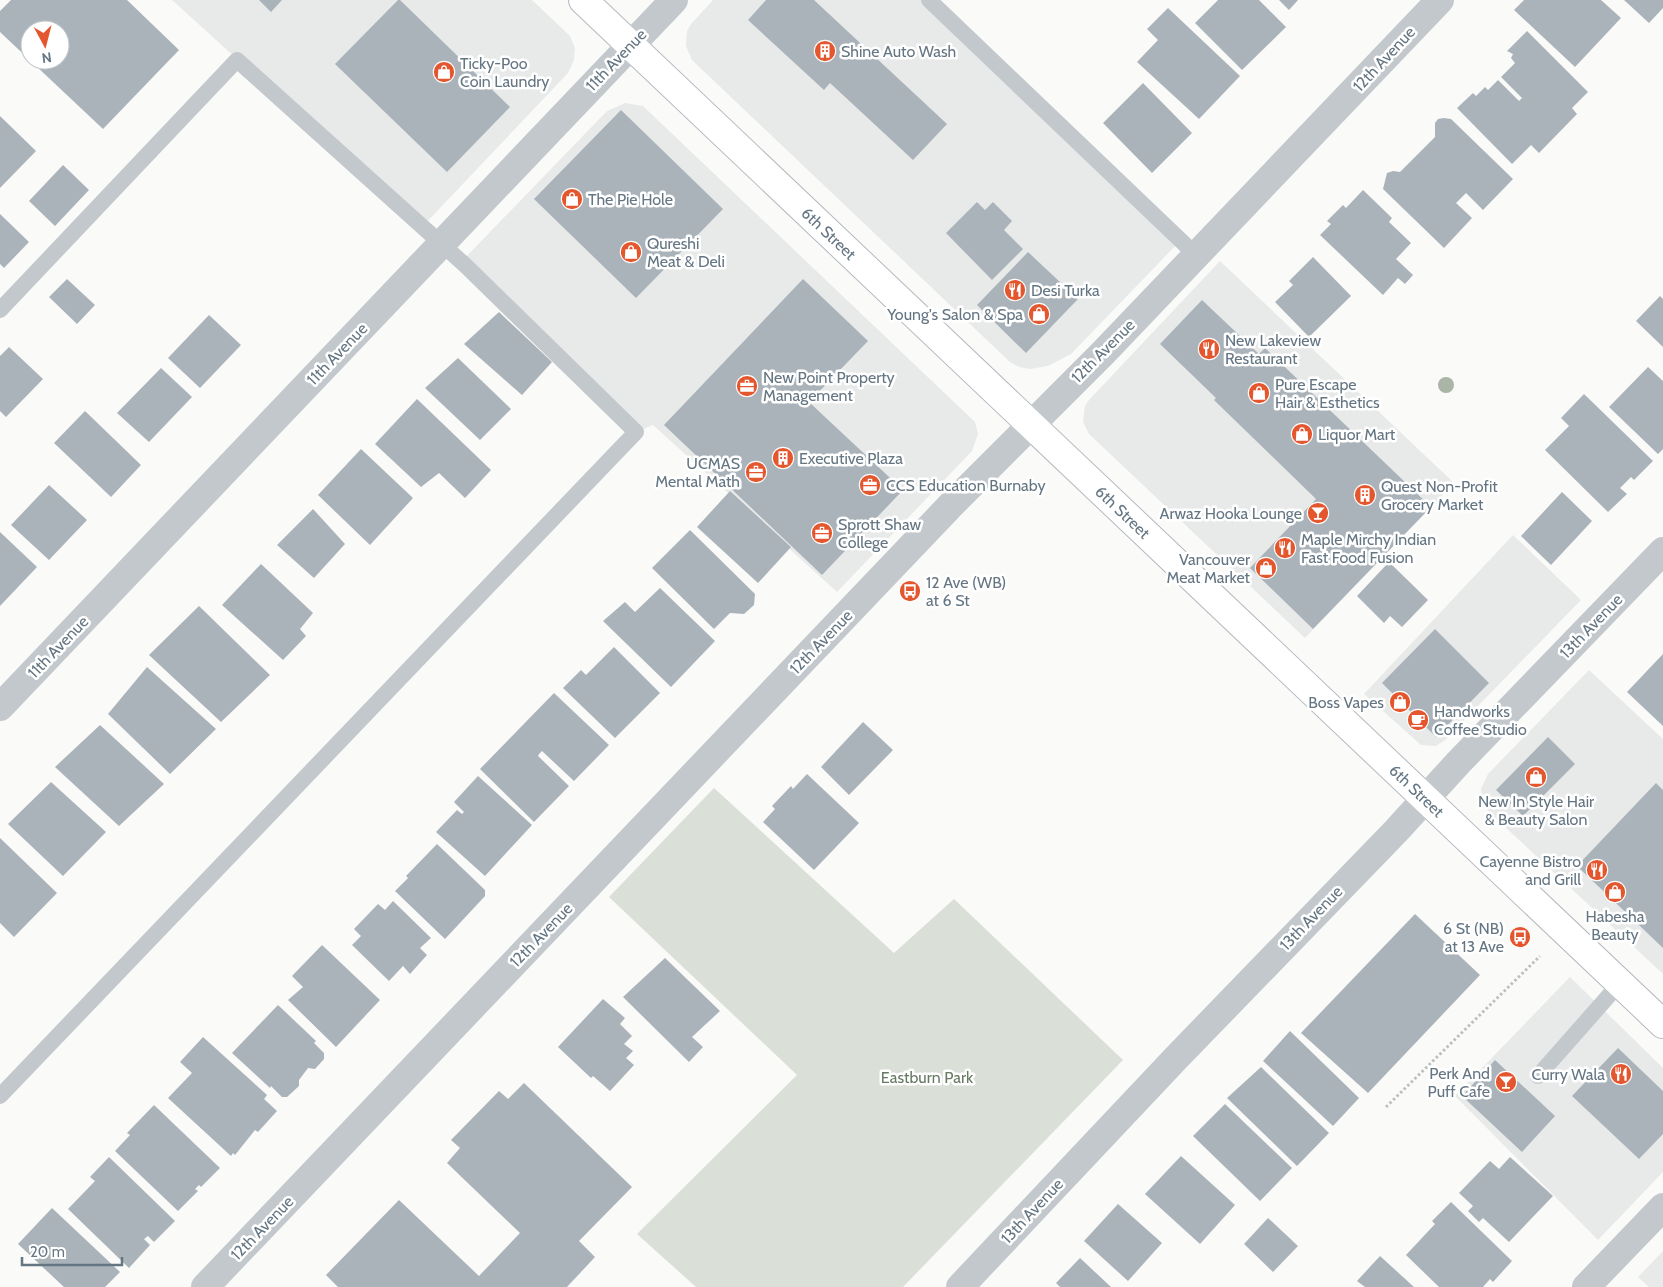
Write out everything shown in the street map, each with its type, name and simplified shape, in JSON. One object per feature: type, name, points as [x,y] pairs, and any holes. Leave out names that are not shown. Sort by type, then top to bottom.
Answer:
[{"type":"street","name":"6th Street","points":[[582,0],[1663,1024]]},
{"type":"street","name":"11th Avenue","points":[[0,707],[674,0]]},
{"type":"street","name":"12th Avenue","points":[[205,1287],[930,527],[1103,353],[1440,0]]},
{"type":"street","name":"13th Avenue","points":[[960,1287],[1177,1057],[1663,550]]},
{"type":"street","points":[[1586,1287],[1663,1207]]},
{"type":"lane","points":[[929,0],[1196,254]]},
{"type":"lane","points":[[0,310],[237,60],[442,245],[636,432],[0,1096]]},
{"type":"lane","points":[[1538,1076],[1620,983]]},
{"type":"path","points":[[1386,1107],[1540,956]]},
{"type":"shaded area","points":[[172,0],[532,0],[570,36],[575,48],[574,60],[568,73],[422,227]]},
{"type":"shaded area","points":[[713,0],[929,0],[1181,240],[1071,354],[1048,366],[1030,369],[1019,367],[1010,362],[692,60],[686,46],[687,31]]},
{"type":"shaded area","points":[[625,103],[643,106],[975,422],[978,434],[972,451],[837,592],[653,425],[636,432],[461,262],[607,111]]},
{"type":"shaded area","points":[[1220,261],[1454,483],[1305,638],[1089,434],[1083,422],[1085,406],[1089,400]]},
{"type":"shaded area","points":[[1513,535],[1581,600],[1445,740],[1436,746],[1421,745],[1364,694]]},
{"type":"shaded area","points":[[1589,670],[1663,739],[1663,974],[1488,811],[1482,801],[1481,789],[1488,774]]},
{"type":"shaded area","points":[[1570,977],[1663,1068],[1663,1172],[1598,1240],[1455,1096]]},
{"type":"shaded area","points":[[1663,1251],[1663,1287],[1649,1287],[1638,1277]]},
{"type":"green space","name":"Eastburn Park","points":[[714,788],[894,953],[954,899],[1123,1060],[903,1287],[696,1287],[637,1234],[797,1075],[609,897]]},
{"type":"building","points":[[11,0],[127,0],[179,50],[103,129],[40,70],[70,70],[70,20],[20,20],[20,51],[0,32],[0,11]]},
{"type":"building","points":[[259,0],[282,0],[271,12]]},
{"type":"building","points":[[398,0],[510,107],[447,172],[335,64]]},
{"type":"building","name":"Shine Auto Wash","points":[[766,0],[814,0],[947,124],[913,160],[830,83],[824,90],[748,20]]},
{"type":"building","points":[[1218,0],[1259,0],[1286,27],[1242,70],[1195,23]]},
{"type":"building","points":[[1279,0],[1298,0],[1289,10]]},
{"type":"building","points":[[1524,0],[1601,0],[1621,18],[1575,67],[1514,10]]},
{"type":"building","points":[[1624,0],[1663,0],[1663,8],[1649,23]]},
{"type":"building","points":[[1168,8],[1240,76],[1199,119],[1137,62],[1158,40],[1147,29]]},
{"type":"building","points":[[1527,31],[1588,92],[1572,108],[1577,114],[1539,153],[1531,145],[1512,164],[1457,108],[1473,93],[1476,96],[1485,87],[1488,90],[1498,80],[1519,101],[1522,98],[1501,77],[1515,63],[1511,58],[1513,54],[1507,51]]},
{"type":"building","points":[[1143,83],[1192,133],[1152,173],[1103,123]]},
{"type":"building","points":[[621,110],[723,209],[636,298],[534,199]]},
{"type":"building","points":[[0,116],[36,151],[0,188]]},
{"type":"building","points":[[1438,119],[1451,119],[1513,179],[1483,210],[1466,193],[1456,203],[1472,218],[1444,248],[1383,189],[1387,173],[1393,171],[1400,172],[1435,137],[1435,123]]},
{"type":"building","points":[[63,165],[89,190],[55,226],[29,201]]},
{"type":"building","points":[[1363,190],[1392,218],[1389,222],[1411,243],[1396,259],[1413,275],[1405,284],[1398,278],[1383,295],[1320,235],[1331,224],[1327,221],[1343,205],[1346,208]]},
{"type":"building","points":[[977,202],[985,210],[993,202],[1012,221],[1004,230],[1023,249],[992,280],[946,233]]},
{"type":"building","points":[[0,214],[29,242],[4,268],[0,264]]},
{"type":"building","points":[[1028,252],[1078,299],[1026,353],[977,305]]},
{"type":"building","points":[[1313,257],[1351,296],[1309,337],[1275,302],[1293,285],[1289,281]]},
{"type":"building","points":[[67,279],[95,305],[77,324],[49,297]]},
{"type":"building","name":"Executive Plaza","points":[[803,279],[868,341],[809,402],[903,490],[822,575],[664,425]]},
{"type":"building","points":[[1660,296],[1663,299],[1663,347],[1636,321]]},
{"type":"building","points":[[1202,300],[1259,354],[1265,348],[1431,507],[1313,629],[1250,568],[1316,499],[1214,400],[1216,398],[1160,344]]},
{"type":"building","points":[[499,312],[552,362],[522,395],[464,344]]},
{"type":"building","points":[[209,315],[241,345],[200,388],[168,358]]},
{"type":"building","points":[[9,347],[43,379],[6,417],[0,411],[0,356]]},
{"type":"building","points":[[458,358],[511,409],[480,440],[425,388]]},
{"type":"building","points":[[1648,367],[1663,381],[1663,449],[1658,454],[1609,407]]},
{"type":"building","points":[[161,368],[192,397],[149,442],[117,413]]},
{"type":"building","points":[[1584,394],[1653,461],[1634,480],[1631,477],[1620,488],[1627,494],[1608,512],[1545,450],[1569,426],[1561,418]]},
{"type":"building","points":[[417,399],[491,470],[465,498],[439,473],[421,487],[375,444]]},
{"type":"building","points":[[85,411],[141,465],[111,497],[54,443]]},
{"type":"building","points":[[361,449],[413,498],[370,545],[318,495]]},
{"type":"building","points":[[49,485],[87,520],[49,560],[11,525]]},
{"type":"building","points":[[730,491],[791,547],[758,583],[697,527]]},
{"type":"building","points":[[1562,492],[1592,521],[1551,565],[1521,536]]},
{"type":"building","points":[[313,509],[345,544],[314,578],[277,545]]},
{"type":"building","points":[[690,530],[755,594],[754,605],[744,614],[730,613],[714,629],[652,568]]},
{"type":"building","points":[[0,532],[37,567],[0,606]]},
{"type":"building","points":[[1389,562],[1428,600],[1402,627],[1390,616],[1384,623],[1357,596]]},
{"type":"building","points":[[261,564],[313,613],[300,629],[306,636],[283,660],[222,605]]},
{"type":"building","points":[[660,588],[715,641],[671,687],[603,621],[625,602],[635,612]]},
{"type":"building","points":[[199,606],[270,675],[221,722],[149,655]]},
{"type":"building","points":[[1435,629],[1489,683],[1436,737],[1382,683]]},
{"type":"building","points":[[614,647],[660,693],[615,738],[563,688],[581,670],[586,675]]},
{"type":"building","points":[[1663,654],[1663,726],[1627,692]]},
{"type":"building","points":[[147,667],[216,729],[170,774],[108,714]]},
{"type":"building","points":[[554,693],[609,745],[574,781],[542,751],[539,754],[538,756],[569,786],[534,822],[480,769]]},
{"type":"building","points":[[863,722],[893,750],[849,795],[821,767]]},
{"type":"building","points":[[100,725],[164,784],[119,826],[55,767]]},
{"type":"building","name":"New In Style Hair & Beauty Salon","points":[[1548,737],[1575,764],[1523,816],[1496,790]]},
{"type":"building","points":[[807,774],[859,823],[814,870],[763,822],[775,809],[772,806],[791,786],[793,789]]},
{"type":"building","points":[[478,776],[532,825],[485,876],[436,832],[457,810],[462,814],[464,812],[454,802]]},
{"type":"building","points":[[51,782],[106,832],[63,876],[8,824]]},
{"type":"building","points":[[1656,783],[1663,790],[1663,948],[1577,866]]},
{"type":"building","points":[[0,838],[57,893],[14,937],[0,923]]},
{"type":"building","points":[[437,844],[485,890],[485,896],[445,939],[395,891],[408,878],[406,876]]},
{"type":"building","points":[[393,901],[431,938],[420,948],[427,955],[410,974],[403,966],[389,981],[352,945],[361,936],[354,929],[378,904],[385,910]]},
{"type":"building","points":[[1415,914],[1480,975],[1368,1093],[1301,1033]]},
{"type":"building","points":[[322,945],[380,1000],[336,1047],[288,1000],[303,987],[292,976]]},
{"type":"building","points":[[665,958],[720,1011],[692,1037],[703,1047],[689,1062],[623,997]]},
{"type":"building","points":[[603,999],[625,1018],[620,1024],[632,1036],[624,1044],[633,1051],[626,1058],[634,1065],[610,1091],[593,1076],[591,1078],[558,1047]]},
{"type":"building","points":[[278,1005],[316,1041],[314,1043],[324,1053],[324,1059],[315,1069],[308,1068],[299,1080],[299,1086],[287,1097],[282,1097],[271,1086],[270,1088],[232,1053]]},
{"type":"building","points":[[1290,1031],[1359,1098],[1333,1126],[1263,1061]]},
{"type":"building","points":[[203,1037],[267,1095],[264,1099],[277,1111],[258,1132],[255,1130],[235,1155],[233,1153],[231,1156],[168,1098],[192,1073],[180,1062]]},
{"type":"building","points":[[1618,1048],[1663,1091],[1663,1134],[1639,1159],[1572,1096]]},
{"type":"building","points":[[1495,1060],[1555,1116],[1522,1152],[1462,1096]]},
{"type":"building","points":[[1261,1067],[1329,1133],[1297,1166],[1227,1098]]},
{"type":"building","points":[[524,1083],[632,1187],[579,1241],[595,1257],[567,1287],[338,1287],[326,1275],[399,1200],[479,1276],[520,1233],[447,1163],[460,1148],[451,1140],[499,1091],[508,1099]]},
{"type":"building","points":[[1225,1104],[1292,1168],[1260,1201],[1193,1136]]},
{"type":"building","points":[[154,1105],[220,1168],[201,1187],[199,1185],[195,1189],[198,1191],[178,1211],[115,1151],[130,1135],[127,1133]]},
{"type":"building","points":[[1181,1156],[1235,1205],[1200,1244],[1145,1194]]},
{"type":"building","points":[[109,1157],[175,1221],[154,1242],[148,1236],[144,1239],[150,1245],[129,1268],[68,1209],[95,1181],[90,1177]]},
{"type":"building","points":[[1510,1157],[1553,1196],[1509,1242],[1483,1218],[1479,1222],[1468,1211],[1473,1206],[1459,1193],[1490,1161],[1499,1169]]},
{"type":"building","points":[[1451,1202],[1512,1261],[1493,1282],[1490,1279],[1483,1287],[1439,1287],[1406,1255],[1435,1224],[1432,1221]]},
{"type":"building","points":[[1118,1204],[1162,1243],[1128,1281],[1084,1241]]},
{"type":"building","points":[[52,1208],[120,1272],[105,1287],[64,1287],[18,1244]]},
{"type":"building","points":[[1268,1218],[1298,1246],[1273,1272],[1244,1244]]},
{"type":"building","points":[[1380,1256],[1414,1287],[1365,1287],[1357,1281]]},
{"type":"building","points":[[1080,1258],[1111,1287],[1060,1287],[1056,1283]]},
{"type":"place","name":"Shine Auto Wash","points":[[825,51]]},
{"type":"place","name":"Ticky-Poo Coin Laundry","points":[[444,72]]},
{"type":"place","name":"The Pie Hole","points":[[572,199]]},
{"type":"place","name":"Qureshi Meat & Deli","points":[[631,252]]},
{"type":"place","name":"Desi Turka","points":[[1015,290]]},
{"type":"place","name":"Young's Salon & Spa","points":[[1039,314]]},
{"type":"place","name":"New Lakeview Restaurant","points":[[1209,349]]},
{"type":"place","name":"New Point Property Management","points":[[747,386]]},
{"type":"place","name":"Pure Escape Hair & Esthetics","points":[[1259,393]]},
{"type":"place","name":"Liquor Mart","points":[[1302,434]]},
{"type":"place","name":"Executive Plaza","points":[[783,458]]},
{"type":"place","name":"UCMAS Mental Math","points":[[756,472]]},
{"type":"place","name":"CCS Education Burnaby","points":[[870,485]]},
{"type":"place","name":"Quest Non-Profit Grocery Market","points":[[1365,495]]},
{"type":"place","name":"Arwaz Hooka Lounge","points":[[1318,513]]},
{"type":"place","name":"Sprott Shaw College","points":[[822,533]]},
{"type":"place","name":"Maple Mirchy Indian Fast Food Fusion","points":[[1285,548]]},
{"type":"place","name":"Vancouver Meat Market","points":[[1266,568]]},
{"type":"place","name":"12 Ave (WB) at 6 St","points":[[910,591]]},
{"type":"place","name":"Boss Vapes","points":[[1400,702]]},
{"type":"place","name":"Handworks Coffee Studio","points":[[1418,720]]},
{"type":"place","name":"New In Style Hair & Beauty Salon","points":[[1536,777]]},
{"type":"place","name":"Cayenne Bistro and Grill","points":[[1597,870]]},
{"type":"place","name":"Habesha Beauty","points":[[1615,892]]},
{"type":"place","name":"6 St (NB) at 13 Ave","points":[[1520,937]]},
{"type":"place","name":"Curry Wala","points":[[1621,1074]]},
{"type":"place","name":"Perk And Puff Cafe","points":[[1506,1082]]}]
